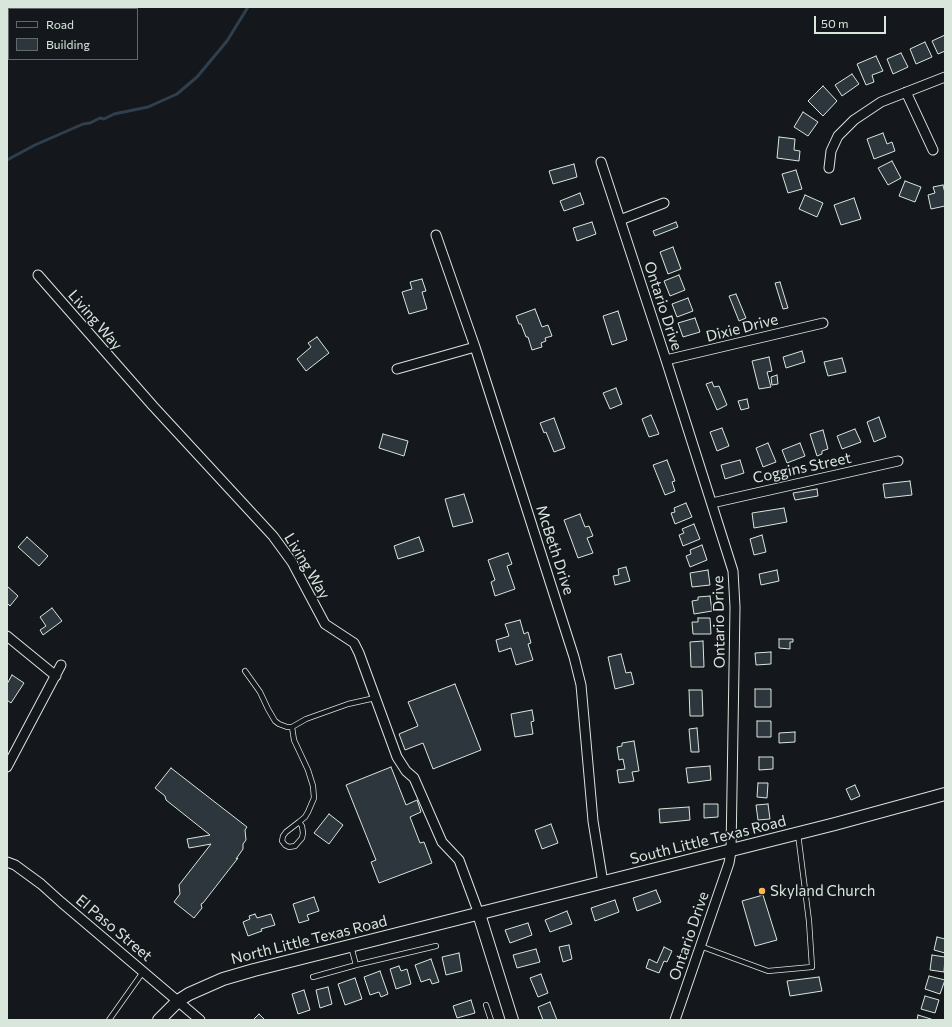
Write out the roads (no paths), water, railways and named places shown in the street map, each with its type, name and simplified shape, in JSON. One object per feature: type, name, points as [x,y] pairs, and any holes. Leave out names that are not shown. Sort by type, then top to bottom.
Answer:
[{"type":"street","points":[[829,168],[831,151],[838,136],[854,120],[880,102],[945,76]]},
{"type":"street","points":[[906,92],[933,150]]},
{"type":"street","name":"Ontario Drive","points":[[601,162],[733,571],[735,608],[731,851],[675,1020]]},
{"type":"street","points":[[620,220],[664,204]]},
{"type":"street","name":"McBeth Drive","points":[[436,235],[475,347],[574,657],[581,685],[594,821],[603,883]]},
{"type":"street","name":"Living Way","points":[[38,275],[153,406],[273,536],[292,562],[324,624],[354,643],[376,698],[397,758],[406,771],[414,778],[442,842],[459,860],[479,914]]},
{"type":"street","name":"Dixie Drive","points":[[666,360],[823,323]]},
{"type":"street","points":[[397,369],[475,347]]},
{"type":"street","name":"Coggins Street","points":[[712,503],[898,461]]},
{"type":"street","points":[[7,636],[56,676]]},
{"type":"street","points":[[7,767],[62,665]]},
{"type":"street","name":"South Little Texas Road","points":[[479,914],[731,851],[945,794]]},
{"type":"street","name":"El Paso Street","points":[[7,862],[15,865],[41,884],[200,1020]]},
{"type":"street","points":[[479,914],[512,1020]]},
{"type":"street","name":"North Little Texas Road","points":[[158,1020],[178,1001],[189,994],[222,979],[479,914]]},
{"type":"lane","points":[[245,671],[260,692],[275,721],[282,725],[292,727],[306,719],[348,704],[376,698]]},
{"type":"lane","points":[[292,727],[294,740],[308,770],[313,786],[314,798],[308,812],[283,836],[282,841],[289,847],[295,846],[302,838],[302,826],[298,822]]},
{"type":"lane","points":[[700,946],[768,971],[812,967],[809,921],[797,834]]},
{"type":"lane","points":[[351,946],[356,966]]},
{"type":"lane","points":[[313,977],[436,946]]},
{"type":"lane","points":[[109,1020],[143,972]]},
{"type":"lane","points":[[486,1005],[491,1020]]},
{"type":"waterway","points":[[7,160],[35,145],[83,124],[90,123],[100,118],[104,119],[114,114],[148,107],[177,94],[197,77],[227,41],[248,7]]},
{"type":"place","name":"Skyland Church","points":[[762,891]]}]
